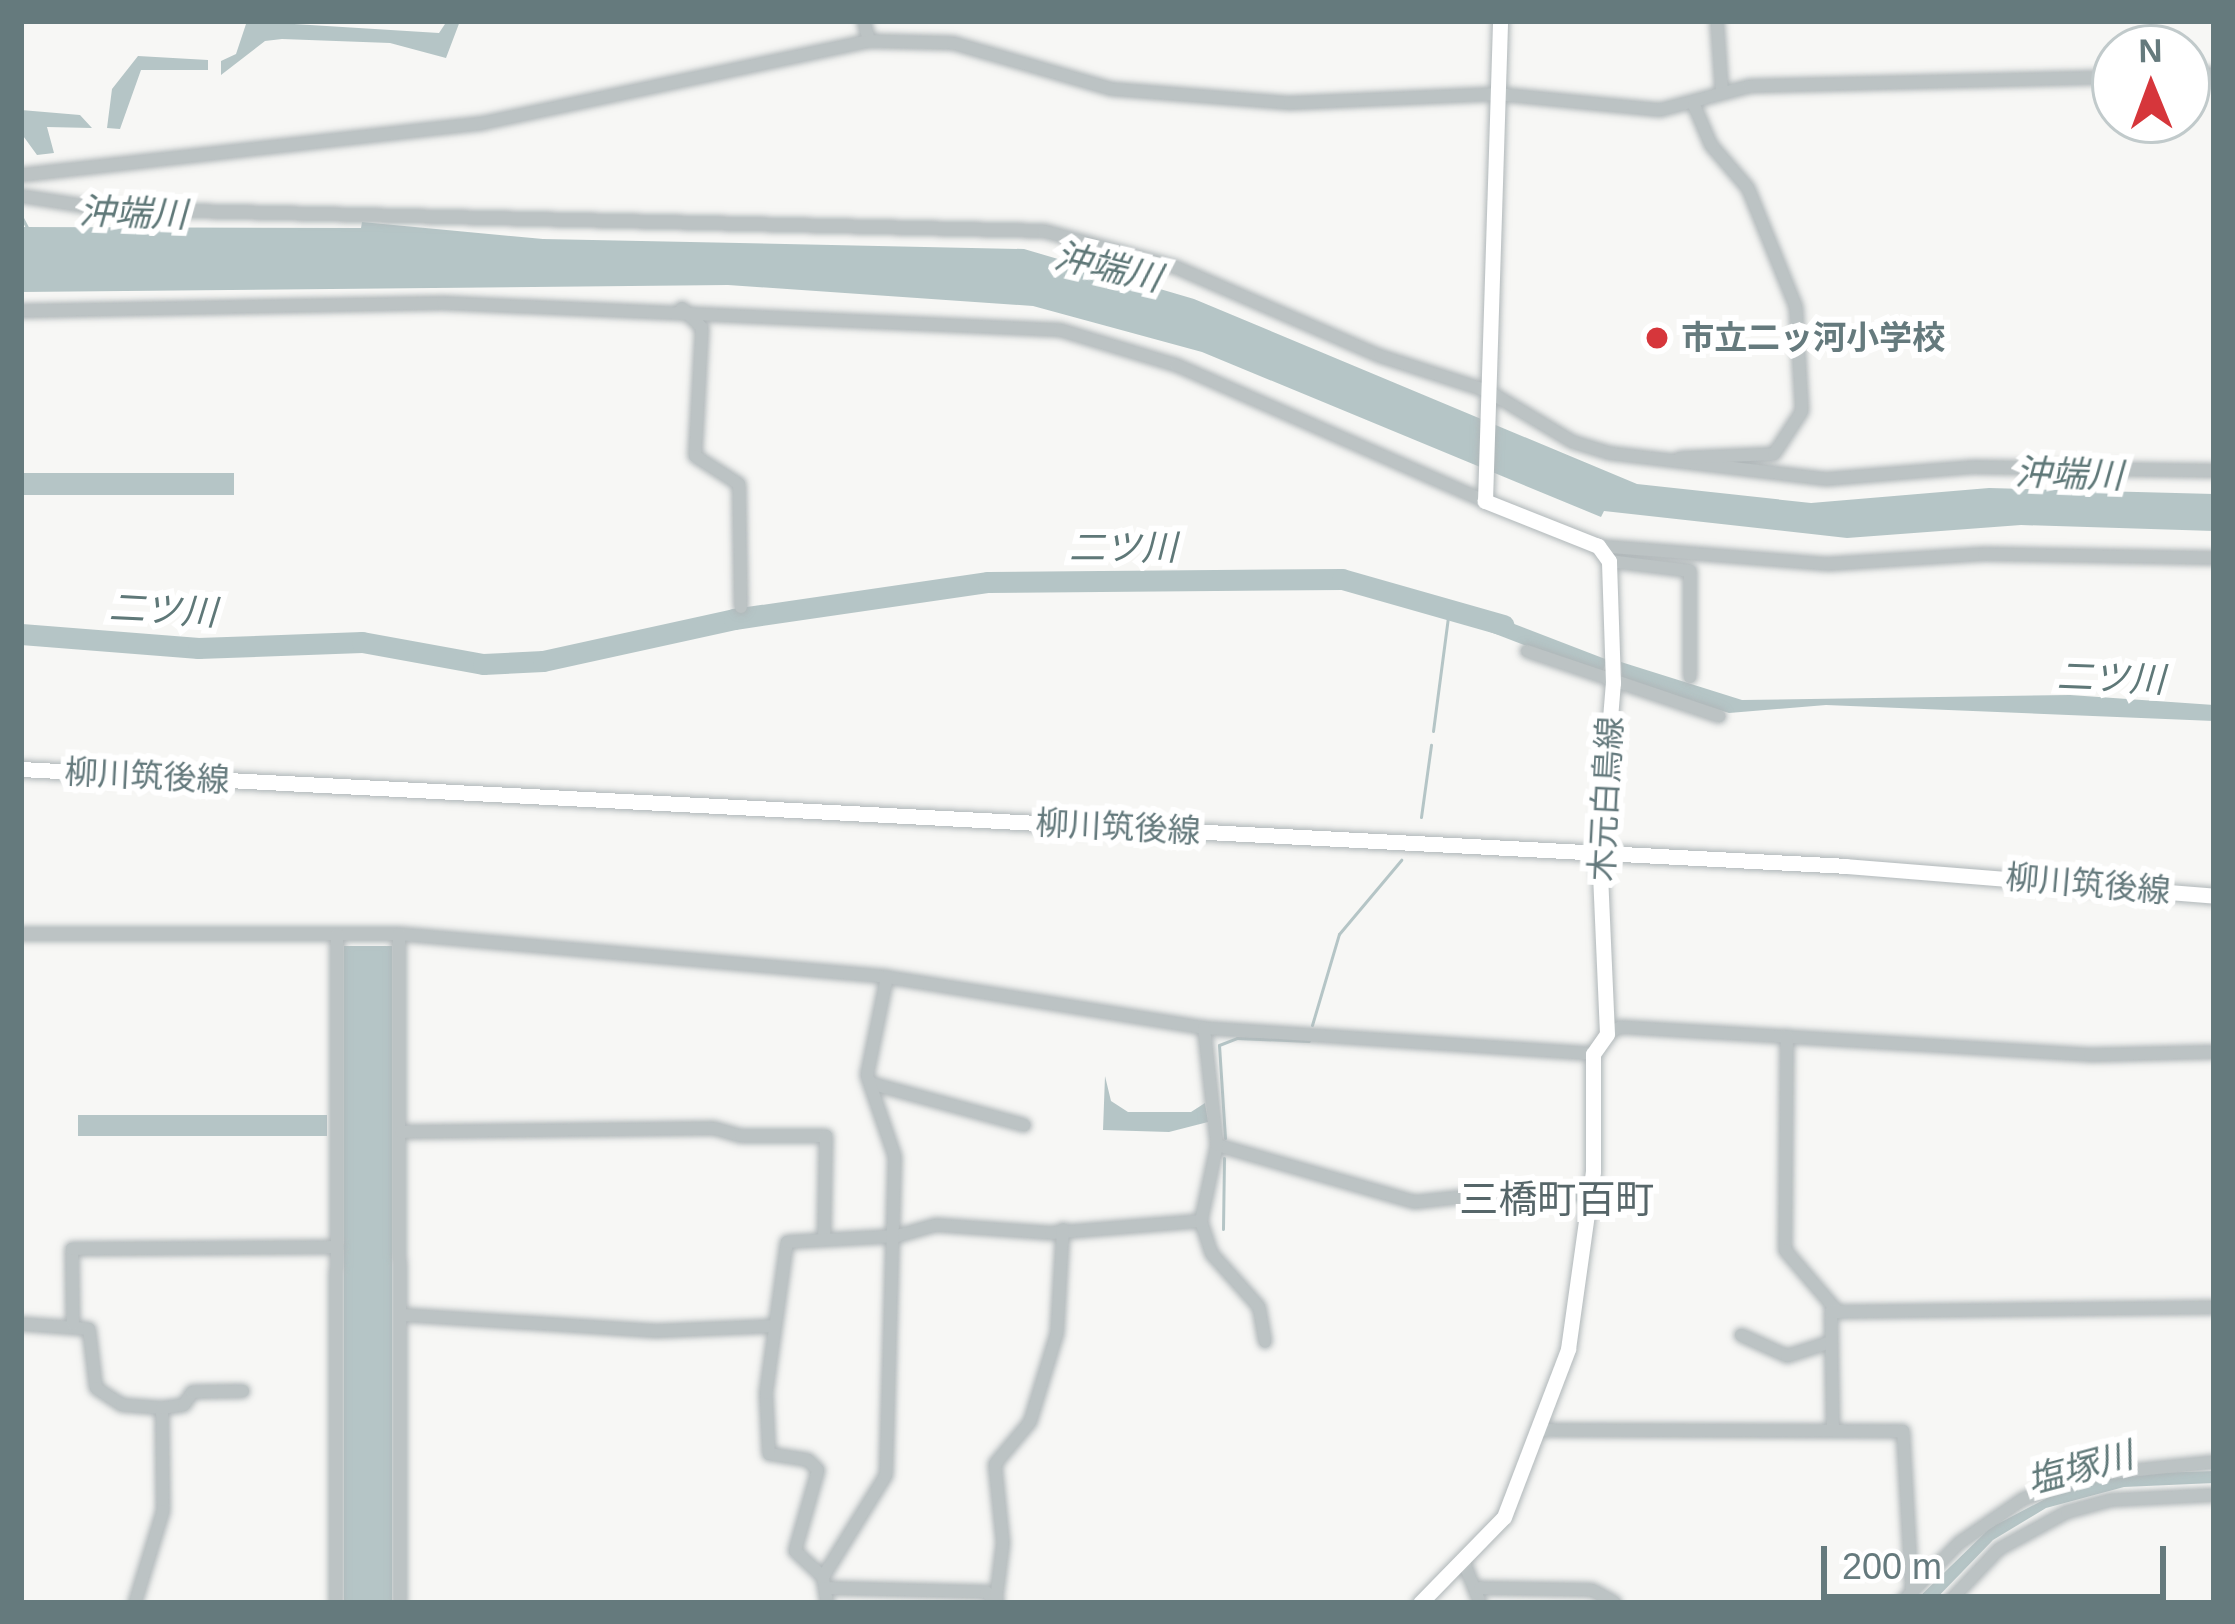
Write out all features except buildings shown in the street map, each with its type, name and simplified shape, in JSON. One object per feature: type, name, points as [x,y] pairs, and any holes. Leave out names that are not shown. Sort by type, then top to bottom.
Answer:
[{"type":"main road","points":[[1500,21],[1485,495],[1598,546],[1609,561]]},
{"type":"main road","name":"木元白鳥線","points":[[1607,1034],[1599,852],[1612,684],[1609,561]]},
{"type":"main road","name":"柳川筑後線","points":[[21,769],[1599,852],[2214,896]]},
{"type":"main road","points":[[1420,1603],[1466,1565],[1504,1517],[1540,1430],[1573,1326],[1587,1192],[1593,1054],[1607,1034]]},
{"type":"street","points":[[864,21],[869,40]]},
{"type":"street","points":[[1717,21],[1717,95]]},
{"type":"street","points":[[21,175],[483,122],[869,40],[953,43],[1140,93],[1325,104],[1497,94],[1625,110],[1696,104],[1717,95],[2091,78]]},
{"type":"street","points":[[1652,459],[1774,454],[1802,411],[1796,307],[1748,188],[1711,145],[1696,104]]},
{"type":"street","points":[[21,196],[104,209],[1044,231],[1175,267],[1488,397],[1573,442],[1652,459],[1828,478],[1972,467],[2214,471]]},
{"type":"street","points":[[21,311],[218,303],[682,308],[1060,330],[1176,365],[1485,495]]},
{"type":"street","points":[[682,308],[702,328],[695,456],[740,484],[741,607]]},
{"type":"street","points":[[1598,546],[1828,564],[1984,554],[2214,557]]},
{"type":"street","points":[[1609,561],[1690,571],[1690,677]]},
{"type":"street","points":[[1527,651],[1612,684],[1719,716]]},
{"type":"street","points":[[21,934],[399,934],[887,977],[1204,1028],[1593,1054]]},
{"type":"street","points":[[336,1603],[337,934]]},
{"type":"street","points":[[399,934],[404,1316],[400,1603]]},
{"type":"street","points":[[826,1589],[886,1475],[897,1236],[895,1157],[870,1083],[887,977]]},
{"type":"street","points":[[1607,1034],[1621,1027],[2090,1055],[2214,1052]]},
{"type":"street","points":[[1204,1028],[1216,1145],[1201,1221],[1220,1266],[1259,1307],[1265,1341]]},
{"type":"street","points":[[1787,1036],[1785,1250],[1838,1312]]},
{"type":"street","points":[[870,1083],[1024,1125]]},
{"type":"street","points":[[401,1132],[713,1128],[741,1136],[826,1136],[824,1236]]},
{"type":"street","points":[[1216,1145],[1415,1202],[1514,1204],[1587,1192]]},
{"type":"street","points":[[826,1589],[795,1551],[818,1470],[808,1460],[769,1454],[775,1326],[787,1243],[824,1236],[897,1236],[936,1225],[1063,1229],[1201,1221]]},
{"type":"street","points":[[826,1589],[958,1590],[997,1601],[1003,1543],[995,1464],[1030,1422],[1057,1333],[1063,1229]]},
{"type":"street","points":[[73,1324],[72,1249],[338,1247]]},
{"type":"street","points":[[1833,1430],[1831,1312],[2214,1307]]},
{"type":"street","points":[[404,1316],[656,1331],[775,1326]]},
{"type":"street","points":[[21,1324],[73,1324],[88,1329],[96,1388],[107,1400],[163,1408],[184,1405],[192,1392],[243,1391]]},
{"type":"street","points":[[1742,1335],[1787,1356],[1831,1342]]},
{"type":"street","points":[[135,1603],[163,1511],[163,1408]]},
{"type":"street","points":[[1540,1430],[1903,1431],[1912,1590]]},
{"type":"street","points":[[1900,1603],[1958,1543],[2023,1499],[2091,1475],[2214,1462]]},
{"type":"street","points":[[1948,1603],[1999,1549],[2067,1512],[2131,1498],[2214,1495]]},
{"type":"street","points":[[1466,1565],[1480,1595],[1592,1591],[1615,1603]]},
{"type":"shaded area","points":[[247,21],[439,33],[447,21],[460,21],[446,58],[390,43],[282,39],[265,41],[221,75],[221,61],[236,54]]},
{"type":"shaded area","points":[[138,56],[208,60],[208,70],[141,70],[120,129],[107,128],[112,89]]},
{"type":"shaded area","points":[[21,110],[80,115],[92,128],[47,127],[54,153],[37,155],[21,133]]},
{"type":"shaded area","name":"沖端川","points":[[362,222],[543,239],[1024,249],[1194,299],[1637,484],[1811,503],[1989,488],[2214,494],[2214,531],[2021,525],[1847,538],[1604,511],[1601,517],[1202,352],[1033,306],[728,285],[21,292],[21,227],[361,228]]},
{"type":"shaded area","points":[[21,473],[234,473],[234,495],[21,495]]},
{"type":"shaded area","points":[[1483,612],[1607,660],[1601,675],[1477,627]]},
{"type":"shaded area","points":[[1621,662],[1742,700],[2070,695],[2214,705],[2214,721],[1826,705],[1729,713],[1622,680]]},
{"type":"shaded area","points":[[344,946],[392,946],[392,1603],[344,1603]]},
{"type":"shaded area","points":[[1105,1076],[1111,1101],[1128,1112],[1191,1112],[1205,1103],[1208,1122],[1169,1132],[1103,1130]]},
{"type":"shaded area","points":[[78,1115],[327,1115],[327,1136],[78,1136]]},
{"type":"shaded area","name":"塩塚川","points":[[2214,1471],[2214,1483],[2124,1487],[2046,1508],[1993,1540],[1932,1603],[1913,1603],[1990,1528],[2066,1488],[2131,1474]]},
{"type":"waterway","points":[[21,216],[28,229]]},
{"type":"waterway","name":"二ツ川","points":[[21,634],[198,648],[362,642],[483,664],[543,661],[734,619],[988,582],[1342,579],[1504,625]]},
{"type":"waterway","points":[[1433,731],[1449,609]]},
{"type":"waterway","points":[[1421,817],[1431,745]]},
{"type":"waterway","points":[[1312,1025],[1339,934],[1401,860]]},
{"type":"waterway","points":[[1225,1138],[1219,1045],[1237,1038],[1309,1041]]},
{"type":"waterway","points":[[1223,1229],[1224,1158]]},
{"type":"place","name":"市立二ッ河小学校","points":[[1657,338]]},
{"type":"district","name":"三橋町百町","points":[[1557,1200]]}]
